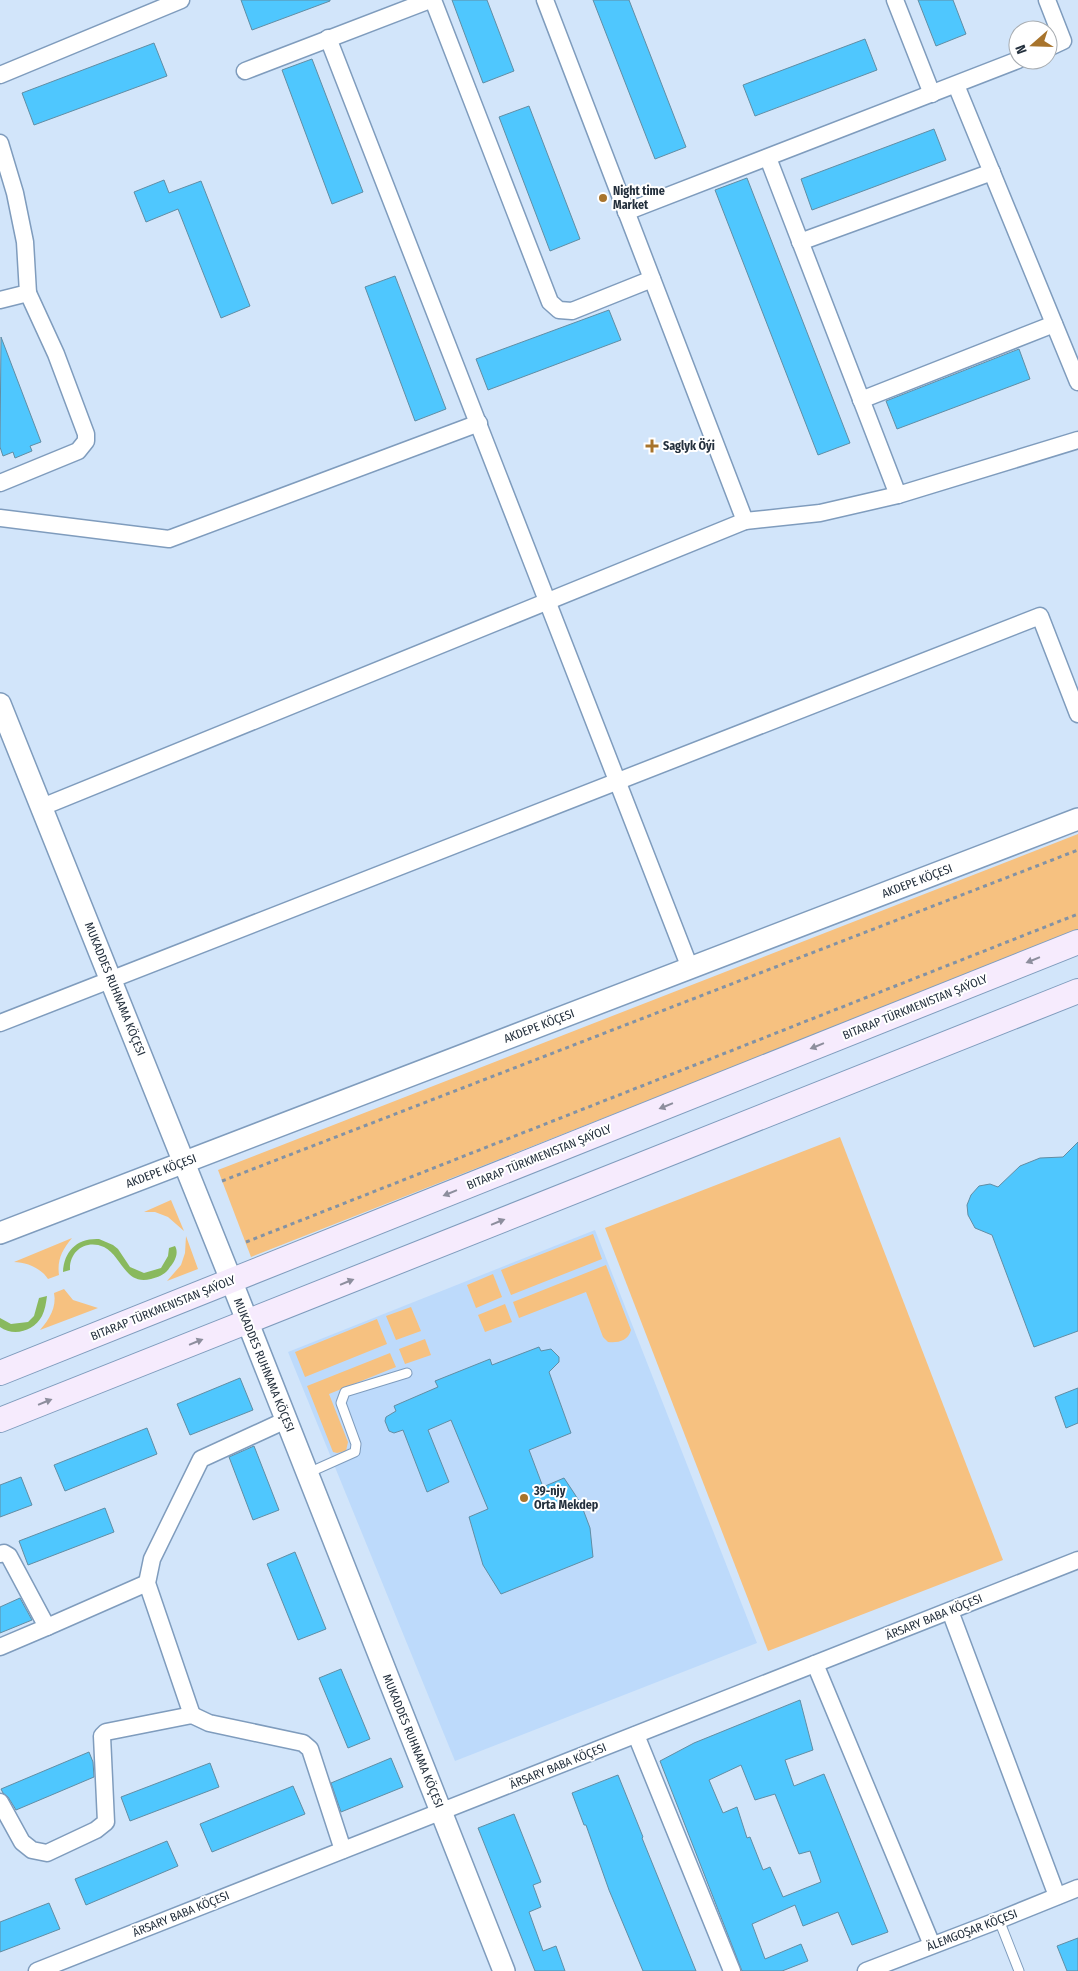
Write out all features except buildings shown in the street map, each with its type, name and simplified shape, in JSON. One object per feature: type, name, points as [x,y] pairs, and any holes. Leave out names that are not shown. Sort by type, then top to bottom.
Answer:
[{"type":"main road","name":"BITARAP TÜRKMENISTAN ŞAÝOLY","points":[[0,1373],[1078,942]]},
{"type":"main road","points":[[0,1420],[1078,991]]},
{"type":"street","points":[[0,75],[181,0]]},
{"type":"street","points":[[244,71],[432,0],[550,302],[559,310],[572,310],[652,279]]},
{"type":"street","points":[[545,0],[745,522]]},
{"type":"street","points":[[895,0],[932,94]]},
{"type":"street","points":[[1047,0],[1055,20]]},
{"type":"street","points":[[1058,29],[1063,42],[1058,44]]},
{"type":"street","points":[[328,38],[690,968]]},
{"type":"street","points":[[626,212],[1008,64]]},
{"type":"street","points":[[956,85],[1078,382]]},
{"type":"street","points":[[0,143],[15,193],[25,242],[28,293],[56,354],[84,429],[86,441],[78,451],[0,484]]},
{"type":"street","points":[[768,158],[898,495]]},
{"type":"street","points":[[800,242],[992,172]]},
{"type":"street","points":[[0,300],[28,293]]},
{"type":"street","points":[[861,400],[1054,324]]},
{"type":"street","points":[[0,518],[169,539],[479,423]]},
{"type":"street","points":[[42,807],[745,522],[820,514],[898,495],[1078,440]]},
{"type":"street","points":[[0,1023],[1040,616],[1078,714]]},
{"type":"street","name":"MUKADDES RUHNAMA KÖÇESI","points":[[0,704],[231,1280],[504,1971]]},
{"type":"street","name":"AKDEPE KÖÇESI","points":[[0,1232],[1078,819]]},
{"type":"street","points":[[192,1716],[147,1583],[152,1559],[201,1458],[286,1420]]},
{"type":"street","points":[[0,1554],[4,1553],[8,1556],[48,1627]]},
{"type":"street","name":"ÄRSARY BABA KÖÇESI","points":[[37,1971],[1078,1560]]},
{"type":"street","points":[[0,1647],[147,1583]]},
{"type":"street","points":[[950,1611],[1057,1896]]},
{"type":"street","points":[[815,1664],[932,1945]]},
{"type":"street","points":[[0,1802],[22,1842],[32,1850],[47,1853],[96,1830],[106,1822],[102,1736],[106,1732],[192,1716],[209,1722],[303,1743],[310,1749],[343,1850]]},
{"type":"street","points":[[636,1735],[732,1971]]},
{"type":"street","name":"ÄLEMGOŞAR KÖÇESI","points":[[866,1971],[1078,1888]]},
{"type":"lane","points":[[308,1474],[355,1452],[356,1444],[341,1404],[345,1392],[407,1373]]},
{"type":"lane","points":[[1000,1920],[1020,1971]]},
{"type":"path","points":[[222,1181],[1078,850]]},
{"type":"path","points":[[246,1242],[1078,914]]},
{"type":"shaded area","points":[[1078,834],[1078,931],[251,1257],[218,1170]]},
{"type":"shaded area","points":[[840,1137],[1003,1560],[768,1651],[605,1228]]},
{"type":"shaded area","points":[[171,1200],[184,1231],[168,1217],[155,1212],[144,1212]]},
{"type":"shaded area","name":"39-njy Orta Mekdep","points":[[595,1230],[757,1643],[455,1761],[288,1352]]},
{"type":"shaded area","points":[[593,1234],[602,1259],[511,1295],[501,1270]]},
{"type":"shaded area","points":[[186,1236],[198,1269],[167,1281],[181,1265],[185,1253]]},
{"type":"shaded area","points":[[72,1238],[61,1255],[59,1275],[48,1279],[33,1266],[14,1262]]},
{"type":"shaded area","points":[[99,1239],[118,1249],[130,1267],[144,1273],[161,1268],[168,1256],[169,1248],[175,1246],[176,1257],[164,1273],[154,1278],[142,1280],[129,1274],[110,1251],[104,1247],[91,1245],[80,1248],[72,1257],[70,1270],[63,1272],[66,1258],[73,1247],[84,1241]]},
{"type":"shaded area","points":[[606,1265],[631,1330],[625,1339],[619,1342],[608,1342],[603,1337],[586,1292],[519,1318],[513,1302]]},
{"type":"shaded area","points":[[493,1274],[502,1297],[476,1308],[467,1285]]},
{"type":"shaded area","points":[[64,1289],[73,1300],[98,1308],[40,1330],[52,1313],[54,1293]]},
{"type":"shaded area","points":[[47,1296],[43,1314],[29,1329],[11,1332],[0,1327],[0,1318],[11,1324],[28,1322],[34,1316],[39,1298]]},
{"type":"shaded area","points":[[505,1304],[512,1322],[485,1332],[478,1315]]},
{"type":"shaded area","points":[[411,1307],[421,1331],[396,1340],[386,1316]]},
{"type":"shaded area","points":[[377,1319],[387,1344],[305,1377],[295,1352]]},
{"type":"shaded area","points":[[425,1339],[431,1355],[405,1364],[399,1349]]},
{"type":"shaded area","points":[[390,1353],[396,1367],[329,1394],[348,1442],[346,1451],[333,1452],[307,1386]]},
{"type":"place","name":"Night time Market","points":[[603,198]]},
{"type":"place","name":"Saglyk Öýi","points":[[652,446]]},
{"type":"place","name":"39-njy Orta Mekdep","points":[[524,1498]]}]
